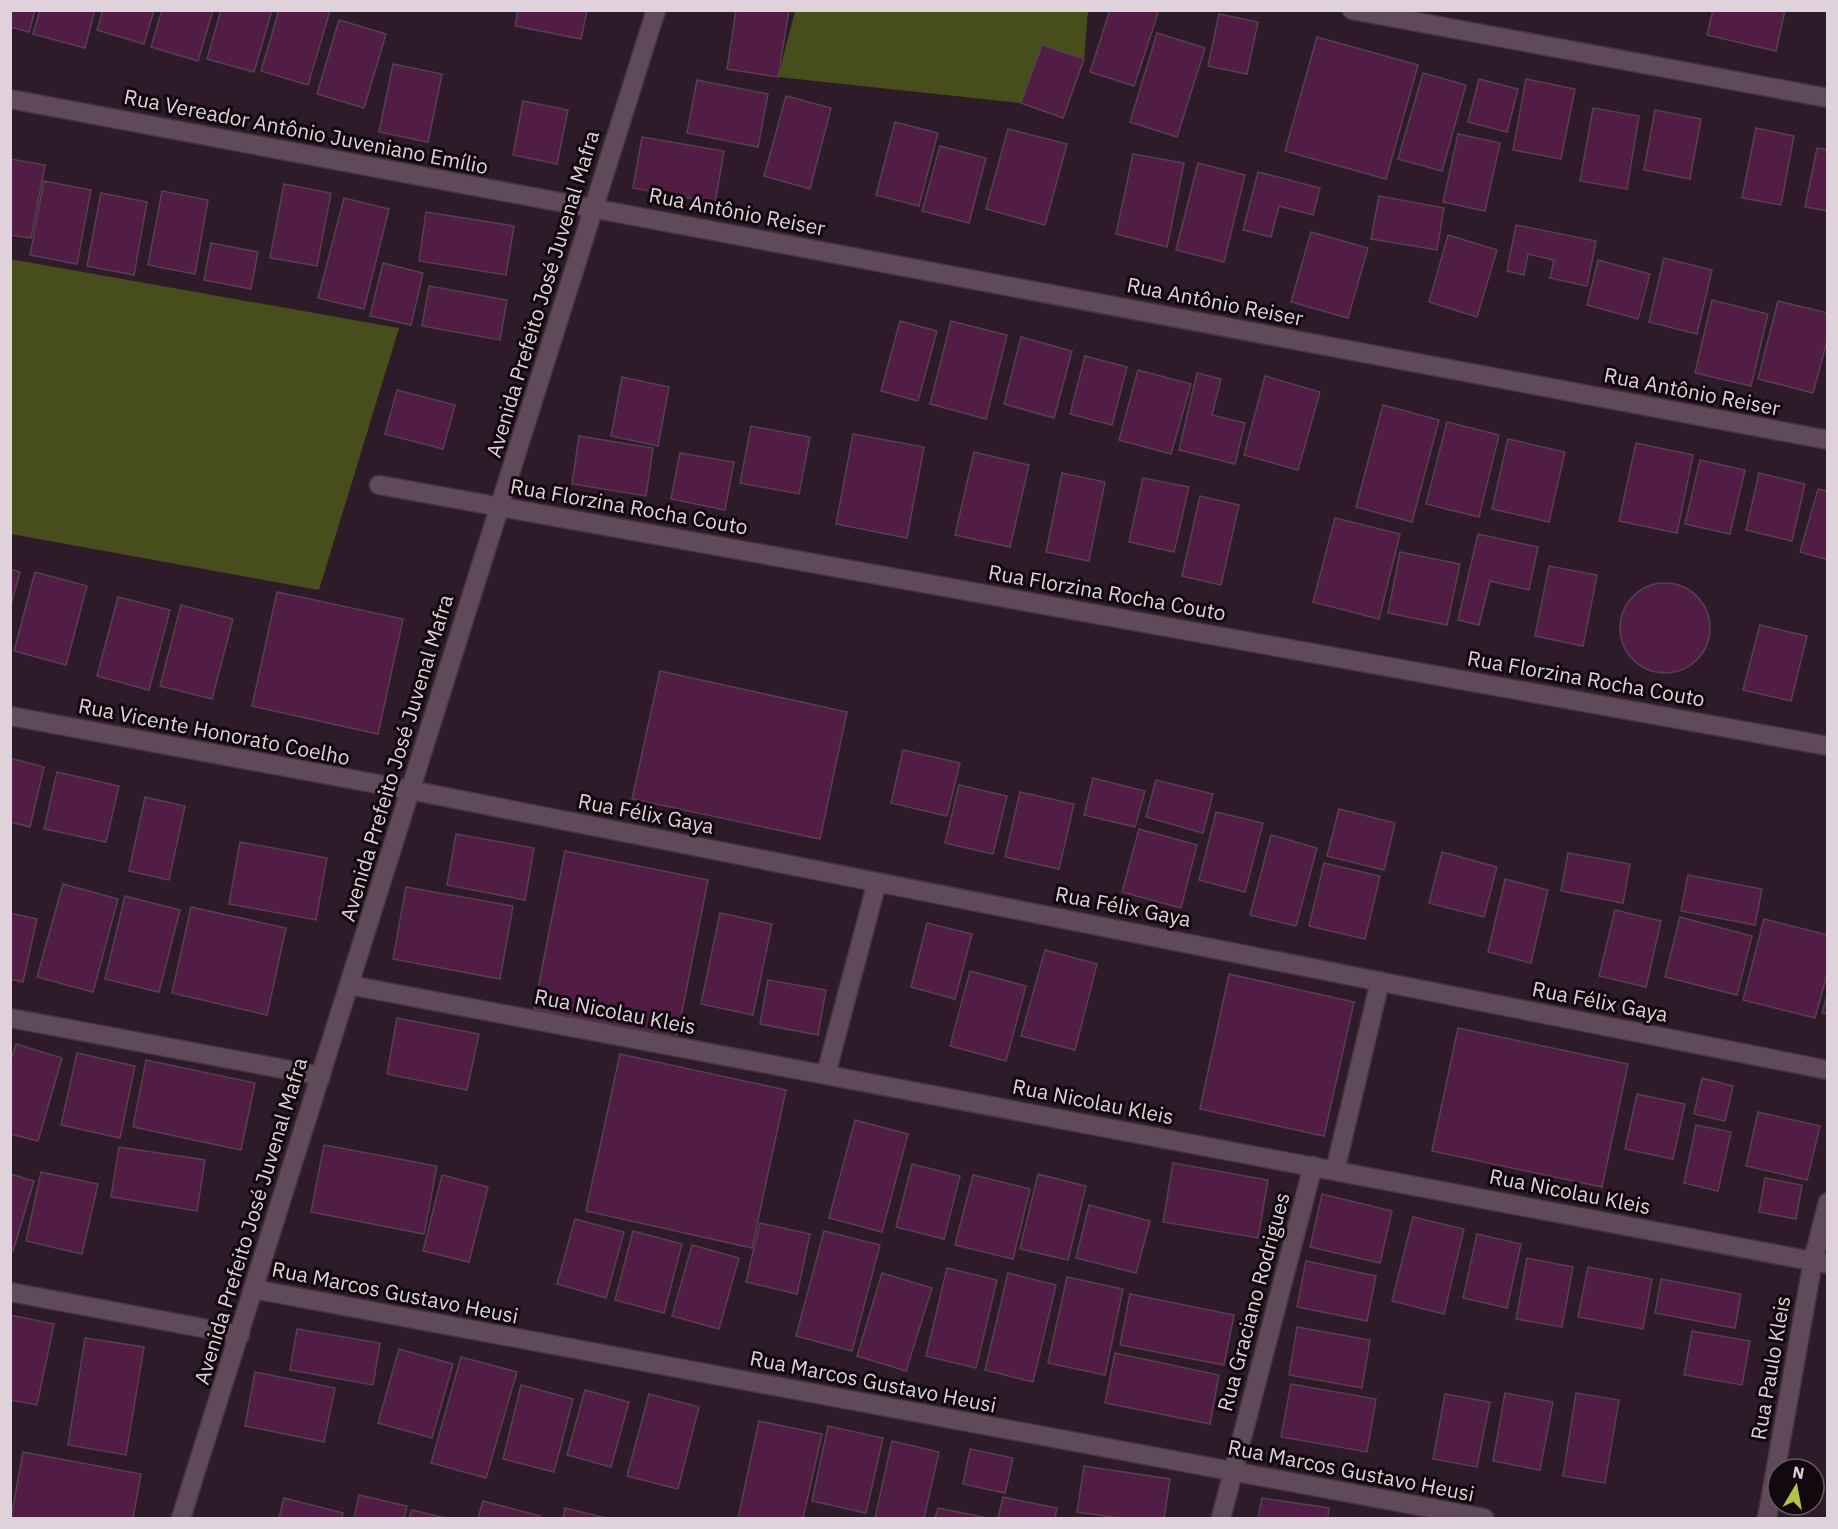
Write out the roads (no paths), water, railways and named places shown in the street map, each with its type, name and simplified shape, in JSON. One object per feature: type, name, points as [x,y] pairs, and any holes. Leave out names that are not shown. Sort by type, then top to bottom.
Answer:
[{"type":"street","name":"Avenida Prefeito José Juvenal Mafra","points":[[182,1518],[656,10]]},
{"type":"street","points":[[1352,10],[1827,98]]},
{"type":"street","name":"Rua Vereador Antônio Juveniano Emílio","points":[[10,99],[593,208]]},
{"type":"street","name":"Rua Antônio Reiser","points":[[593,208],[1827,440]]},
{"type":"street","name":"Rua Florzina Rocha Couto","points":[[379,484],[1827,746]]},
{"type":"street","name":"Rua Vicente Honorato Coelho","points":[[10,716],[410,790]]},
{"type":"street","name":"Rua Félix Gaya","points":[[410,790],[1827,1070]]},
{"type":"street","points":[[826,1074],[877,882]]},
{"type":"street","points":[[1335,1171],[1380,981]]},
{"type":"street","name":"Rua Nicolau Kleis","points":[[349,985],[1820,1262]]},
{"type":"street","points":[[10,1017],[321,1076]]},
{"type":"street","name":"Rua Graciano Rodrigues","points":[[1221,1518],[1313,1166]]},
{"type":"street","name":"Rua Paulo Kleis","points":[[1767,1518],[1820,1262],[1827,1202]]},
{"type":"street","name":"Rua Marcos Gustavo Heusi","points":[[253,1289],[1484,1518]]},
{"type":"street","points":[[10,1292],[240,1335]]}]
